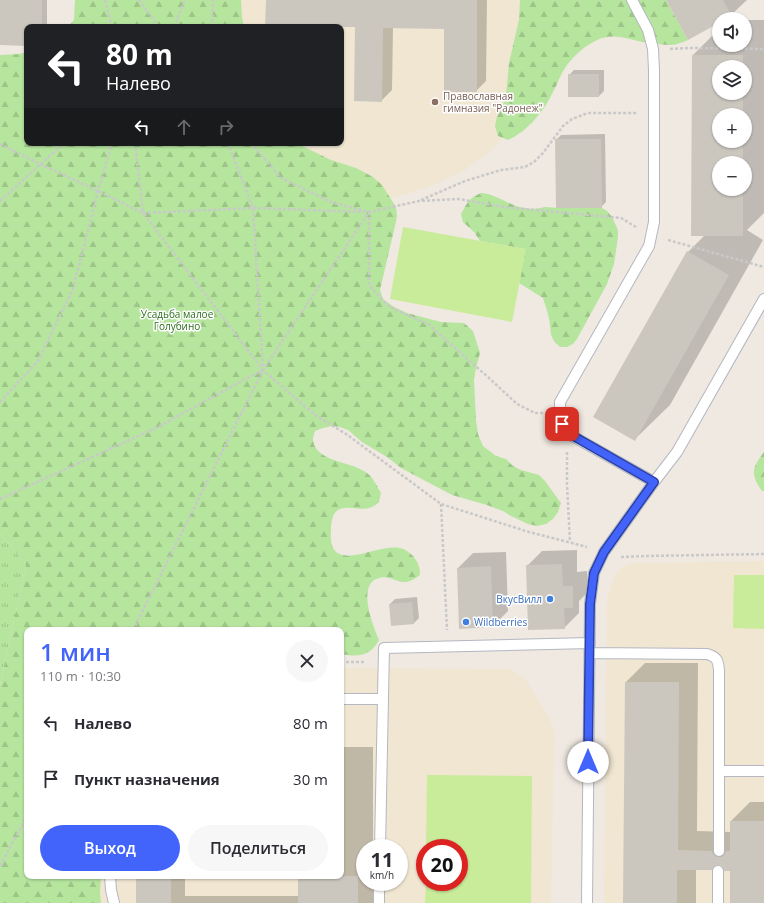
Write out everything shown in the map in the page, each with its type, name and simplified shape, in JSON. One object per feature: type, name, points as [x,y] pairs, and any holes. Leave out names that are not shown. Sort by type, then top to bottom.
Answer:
[{"type":"lane","points":[[632,0],[648,30],[653,49],[654,222],[649,246],[560,402],[560,413],[562,424],[568,433],[654,482]]},
{"type":"lane","points":[[587,903],[590,604],[594,573],[604,552],[677,452],[764,299]]},
{"type":"lane","points":[[380,839],[384,648],[448,646],[590,648],[707,654],[714,656],[718,662],[720,670],[719,851]]},
{"type":"lane","points":[[344,699],[383,699]]},
{"type":"lane","points":[[719,771],[764,771]]},
{"type":"lane","points":[[718,870],[718,903]]},
{"type":"lane","points":[[110,879],[114,903]]},
{"type":"lane","points":[[379,891],[379,903]]},
{"type":"path","points":[[105,0],[111,24]]},
{"type":"path","points":[[139,0],[157,24]]},
{"type":"path","points":[[175,24],[185,0]]},
{"type":"path","points":[[212,24],[213,0]]},
{"type":"path","points":[[653,49],[764,49]]},
{"type":"path","points":[[419,201],[465,181],[501,170],[525,167],[534,162],[543,153],[563,126],[572,119],[588,113],[654,113]]},
{"type":"path","points":[[0,144],[143,213],[263,370],[315,415],[346,434],[441,504],[529,532],[570,542],[622,558],[645,556],[764,554]]},
{"type":"path","points":[[0,201],[61,146]]},
{"type":"path","points":[[0,402],[38,360],[73,288],[111,146]]},
{"type":"path","points":[[135,146],[143,213]]},
{"type":"path","points":[[229,146],[253,208],[263,370]]},
{"type":"path","points":[[254,146],[282,178],[330,202],[369,212]]},
{"type":"path","points":[[143,213],[253,208],[369,212],[419,201],[459,199],[504,207],[621,218],[651,235],[764,267]]},
{"type":"path","points":[[134,627],[263,370],[369,212]]},
{"type":"path","points":[[369,212],[369,285],[386,304],[428,324],[517,404],[535,413],[560,413]]},
{"type":"path","points":[[0,499],[158,427],[263,370]]},
{"type":"path","points":[[568,433],[567,485],[570,542]]},
{"type":"path","points":[[441,504],[448,646]]},
{"type":"path","points":[[344,662],[384,662]]},
{"type":"path","points":[[0,866],[24,822]]},
{"type":"shaded area","name":"Православная гимназия \"Радонеж\"","points":[[225,0],[545,0],[520,120],[494,148],[464,171],[426,188],[389,199],[269,146],[344,146],[344,24],[226,24]]},
{"type":"shaded area","points":[[764,561],[764,903],[604,903],[607,602],[614,577],[621,568],[633,563]]},
{"type":"shaded area","points":[[344,668],[510,669],[525,679],[549,717],[554,733],[551,903],[28,903],[40,879],[344,879]]},
{"type":"green space","points":[[75,0],[241,0],[243,24],[71,24],[74,20]]},
{"type":"green space","points":[[520,0],[666,0],[688,40],[671,45],[613,37],[601,38],[595,41],[580,51],[567,65],[549,99],[535,120],[529,126],[508,140],[498,136],[495,126],[497,117],[506,96],[509,63],[519,20]]},
{"type":"green space","name":"Усадьба малое Голубино","points":[[24,53],[24,146],[302,146],[331,160],[356,168],[373,177],[382,185],[396,207],[397,216],[380,290],[383,299],[394,307],[407,313],[441,322],[464,323],[473,331],[480,353],[474,380],[476,420],[478,434],[483,446],[496,456],[506,459],[513,466],[539,475],[561,503],[558,512],[553,519],[546,524],[537,526],[528,524],[503,511],[452,495],[401,468],[387,457],[362,442],[348,430],[332,426],[323,428],[315,431],[313,440],[315,447],[326,457],[358,468],[370,475],[381,493],[379,502],[372,507],[364,509],[342,508],[334,514],[331,524],[332,544],[337,552],[344,555],[355,555],[390,548],[400,548],[404,549],[413,556],[419,567],[420,575],[413,580],[402,582],[385,577],[379,578],[372,582],[368,588],[367,597],[370,616],[379,640],[372,650],[358,655],[344,654],[344,627],[24,627],[24,879],[101,879],[101,903],[0,903],[0,685],[26,564],[0,533],[0,55]]},
{"type":"green space","points":[[481,193],[492,195],[519,207],[528,209],[546,207],[602,208],[612,217],[618,230],[614,264],[607,284],[573,344],[567,347],[560,347],[556,343],[551,334],[549,316],[543,298],[519,283],[525,249],[480,241],[474,232],[463,222],[461,214],[465,207],[471,199]]},
{"type":"green space","points":[[403,227],[526,249],[512,322],[390,299]]},
{"type":"green space","points":[[764,452],[764,491],[762,491],[754,475],[754,471],[757,462]]},
{"type":"green space","points":[[0,533],[26,564],[0,685]]},
{"type":"green space","points":[[734,575],[764,575],[764,629],[733,628]]},
{"type":"green space","points":[[427,775],[532,776],[531,903],[425,903],[426,891],[468,891],[468,839],[426,839]]},
{"type":"building","points":[[0,0],[42,0],[42,24],[24,24],[24,46],[0,45]]},
{"type":"building","points":[[266,0],[477,0],[477,92],[444,92],[444,29],[383,28],[382,102],[354,101],[355,27],[344,27],[344,24],[265,24]]},
{"type":"building","points":[[666,0],[723,0],[730,12],[712,12],[712,27],[688,40]]},
{"type":"building","points":[[692,55],[743,55],[743,60],[712,60],[712,100],[743,100],[743,108],[712,108],[712,148],[743,148],[743,156],[712,156],[712,196],[743,196],[743,236],[691,236]]},
{"type":"building","points":[[568,74],[599,74],[599,97],[568,97]]},
{"type":"building","points":[[555,139],[601,139],[602,208],[556,208]]},
{"type":"building","points":[[687,251],[729,275],[635,441],[593,417]]},
{"type":"building","points":[[562,564],[563,586],[573,586],[573,608],[564,608],[565,629],[528,630],[526,565]]},
{"type":"building","points":[[491,566],[493,627],[459,629],[457,568]]},
{"type":"building","points":[[412,602],[414,624],[391,626],[389,604]]},
{"type":"building","points":[[625,682],[679,682],[678,850],[712,851],[715,856],[722,857],[726,851],[730,851],[730,821],[764,821],[764,903],[730,903],[730,871],[724,871],[722,866],[718,865],[714,866],[712,870],[677,870],[677,903],[623,903]]},
{"type":"building","points":[[344,876],[356,876],[358,903],[298,903],[298,879],[344,879]]},
{"type":"building","points":[[136,879],[171,879],[171,903],[136,903]]},
{"type":"place","name":"Православная гимназия \"Радонеж\"","points":[[435,102]]},
{"type":"place","name":"ВкусВилл","points":[[550,599]]},
{"type":"place","name":"Wildberries","points":[[466,622]]},
{"type":"route","points":[[562,424],[568,433],[654,482],[604,552],[594,573],[590,604],[588,762]]}]
